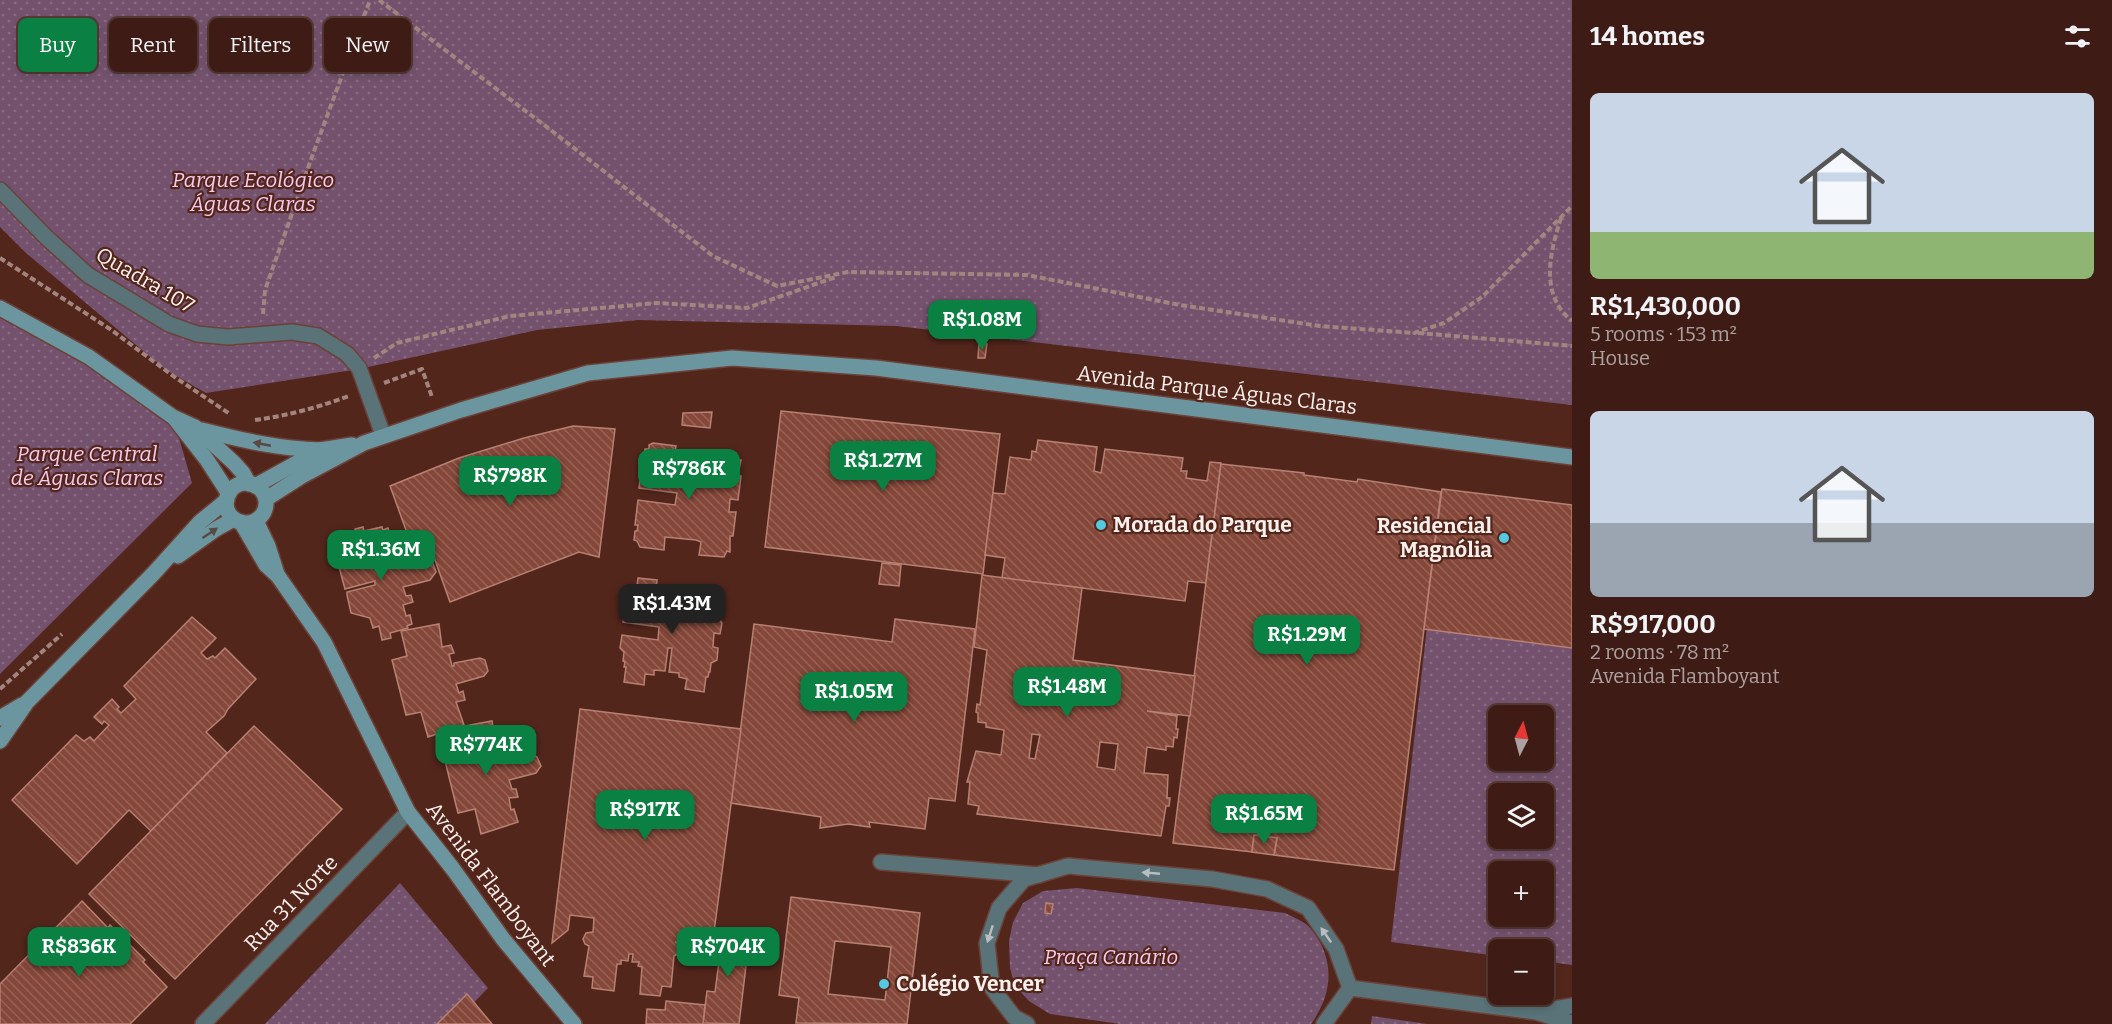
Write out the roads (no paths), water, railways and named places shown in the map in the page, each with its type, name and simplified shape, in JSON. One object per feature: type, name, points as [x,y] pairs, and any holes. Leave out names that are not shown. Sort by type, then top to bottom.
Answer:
[{"type":"street","name":"Quadra 107","points":[[0,190],[46,237],[88,275],[169,324],[197,334],[228,337],[292,332],[318,336],[347,354],[359,368],[383,435]]},
{"type":"street","points":[[0,308],[89,357],[173,417],[200,430],[267,445],[320,450]]},
{"type":"street","name":"Avenida Parque Águas Claras","points":[[266,499],[302,476],[364,443],[439,417],[588,373],[732,358],[876,368],[1572,457]]},
{"type":"street","points":[[173,417],[207,460],[228,497],[228,510],[244,521]]},
{"type":"street","points":[[153,574],[216,529],[244,521],[264,511],[266,499],[262,491],[252,485],[234,463],[200,430]]},
{"type":"street","name":"Avenida Parque Águas Claras","points":[[252,485],[320,450],[364,443]]},
{"type":"street","points":[[0,741],[27,702],[153,574],[200,522],[228,497],[234,487],[252,485]]},
{"type":"street","name":"Avenida Flamboyant","points":[[244,521],[266,565],[278,576],[324,642],[408,812],[453,868],[503,939],[574,1024]]},
{"type":"street","points":[[0,718],[27,702]]},
{"type":"street","name":"Rua 31 Norte","points":[[203,1024],[408,812]]},
{"type":"street","points":[[881,862],[1039,875]]},
{"type":"street","points":[[1027,1024],[1014,1017],[992,988],[987,943],[999,908],[1024,879],[1068,866],[1212,879],[1267,889],[1308,908],[1336,949],[1350,988]]},
{"type":"street","points":[[1350,988],[1536,1012],[1572,1023]]},
{"type":"street","points":[[1324,1024],[1350,988]]},
{"type":"street","points":[[1536,1012],[1572,1006]]},
{"type":"place","name":"Morada do Parque","points":[[1101,525]]},
{"type":"place","name":"Residencial Magnólia","points":[[1504,538]]},
{"type":"place","name":"Colégio Vencer","points":[[884,984]]},
{"type":"park label","name":"Parque Ecológico Águas Claras","points":[[253,192]]},
{"type":"park label","name":"Parque Central de Águas Claras","points":[[87,466]]},
{"type":"park label","name":"Praça Canário","points":[[1111,957]]}]
